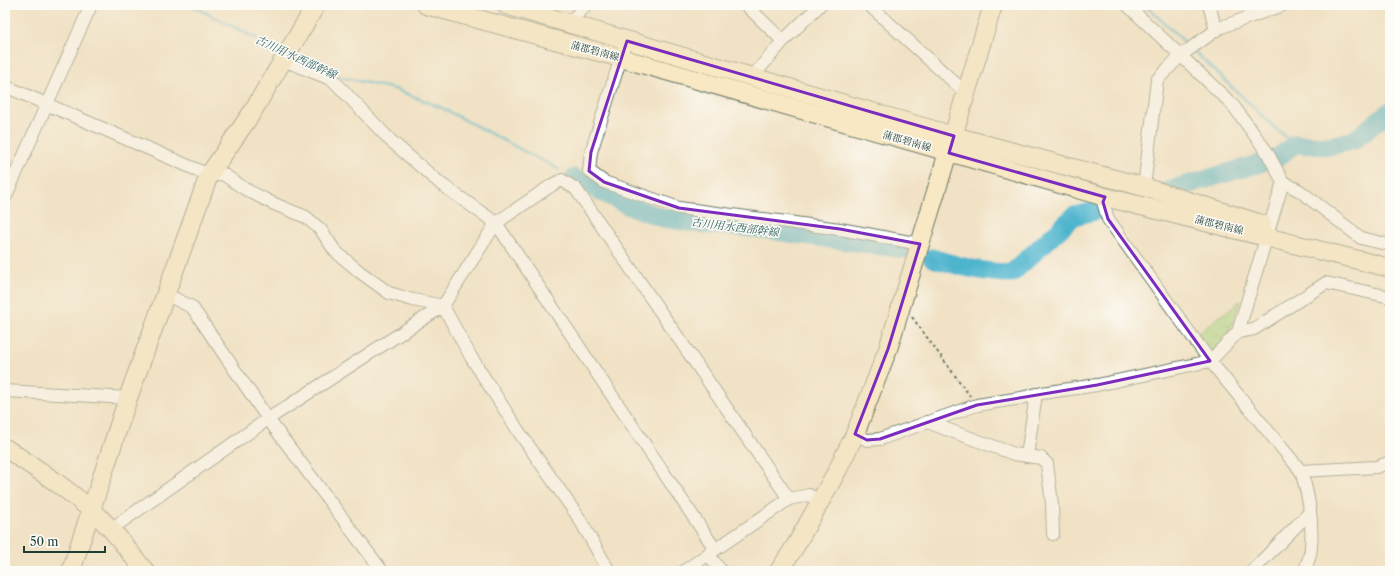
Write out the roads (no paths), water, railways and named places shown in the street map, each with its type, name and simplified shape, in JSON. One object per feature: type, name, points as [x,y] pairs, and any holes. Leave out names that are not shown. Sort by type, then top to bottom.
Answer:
[{"type":"main road","points":[[71,571],[128,398],[209,175],[251,114],[316,5]]},
{"type":"main road","name":"蒲郡碧南線","points":[[426,5],[621,58],[1105,197],[1268,232],[1390,261]]},
{"type":"main road","name":"蒲郡碧南線","points":[[506,5],[954,136],[1144,187],[1268,232],[1390,268]]},
{"type":"main road","points":[[779,571],[796,545],[855,434],[888,348],[949,153],[993,5]]},
{"type":"main road","points":[[5,448],[42,471],[91,510],[111,529],[145,571]]},
{"type":"street","points":[[5,198],[91,5]]},
{"type":"street","points":[[570,23],[586,5]]},
{"type":"street","points":[[746,5],[783,42]]},
{"type":"street","points":[[753,76],[783,42],[820,5]]},
{"type":"street","points":[[869,5],[966,93]]},
{"type":"street","points":[[1127,5],[1183,54],[1232,104],[1266,152],[1283,182],[1300,191],[1361,238],[1387,241]]},
{"type":"street","points":[[1208,5],[1216,30]]},
{"type":"street","points":[[1144,187],[1157,80],[1183,54],[1216,30],[1283,5]]},
{"type":"street","points":[[627,41],[591,152],[589,171],[604,182],[679,208],[840,228],[920,244]]},
{"type":"street","points":[[284,59],[333,80],[390,140],[441,184],[496,223],[711,551],[721,571]]},
{"type":"street","points":[[5,86],[209,175],[222,174],[244,189],[272,203],[306,217],[321,230],[335,251],[360,272],[389,293],[443,306],[471,357],[579,518],[609,571]]},
{"type":"street","points":[[111,529],[268,419],[443,306],[496,223],[552,185],[562,180],[576,188],[789,499]]},
{"type":"street","points":[[855,434],[867,440],[880,439],[977,405],[1036,394],[1096,386],[1210,361],[1238,332],[1283,182]]},
{"type":"street","points":[[1105,197],[1103,202],[1108,219],[1210,361],[1301,471],[1308,493],[1310,512],[1311,548],[1305,571]]},
{"type":"street","points":[[1238,332],[1254,329],[1326,282],[1390,297]]},
{"type":"street","points":[[165,294],[192,307],[268,419],[382,571]]},
{"type":"street","points":[[5,391],[128,398]]},
{"type":"street","points":[[1027,456],[1036,394]]},
{"type":"street","points":[[927,422],[1014,454],[1041,458],[1047,464],[1052,504],[1053,534]]},
{"type":"street","points":[[1301,471],[1377,467],[1390,462]]},
{"type":"street","points":[[684,571],[711,551],[789,499],[809,495],[820,501]]},
{"type":"street","points":[[1252,571],[1310,512]]},
{"type":"waterway","name":"古川用水西部幹線","points":[[190,5],[282,51]]},
{"type":"waterway","points":[[1145,5],[1189,46]]},
{"type":"waterway","points":[[1193,50],[1275,128],[1295,144]]},
{"type":"waterway","name":"古川用水西部幹線","points":[[336,76],[395,89],[442,108],[558,169]]},
{"type":"waterway","name":"古川用水西部幹線","points":[[1278,157],[1295,144],[1329,146],[1354,140],[1390,111]]},
{"type":"waterway","name":"古川用水西部幹線","points":[[1169,190],[1261,163]]},
{"type":"waterway","name":"古川用水西部幹線","points":[[574,178],[629,206],[663,218],[709,225],[761,229],[904,249]]},
{"type":"waterway","name":"古川用水西部幹線","points":[[932,258],[952,264],[991,272],[1012,273],[1074,216],[1099,210]]}]
